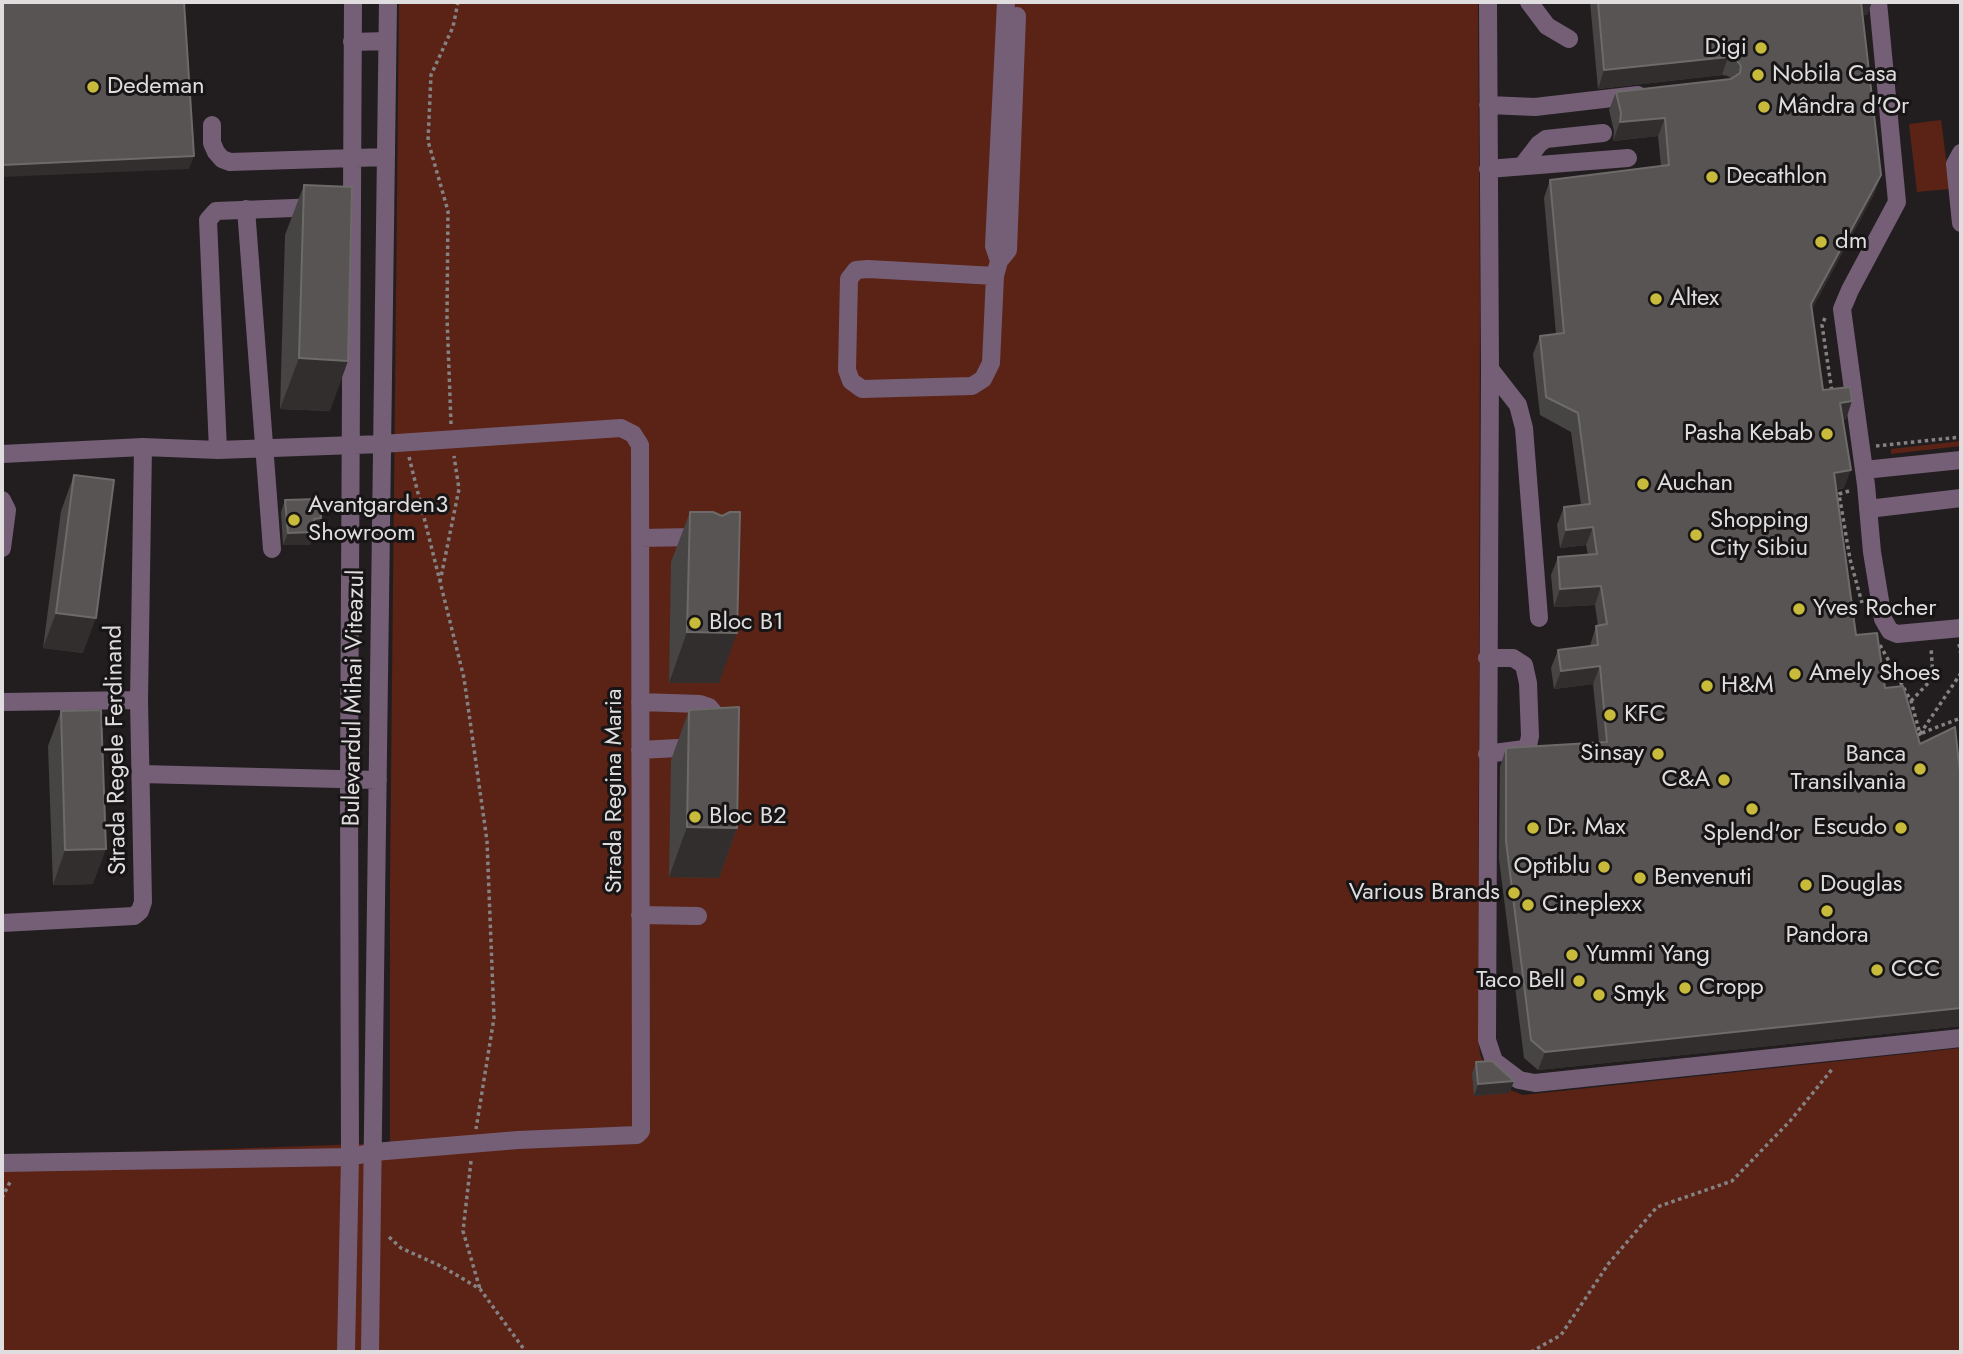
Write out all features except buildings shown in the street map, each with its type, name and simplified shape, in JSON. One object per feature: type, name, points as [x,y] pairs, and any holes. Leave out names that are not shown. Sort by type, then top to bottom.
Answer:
[{"type":"street","name":"Bulevardul Mihai Viteazul","points":[[346,1352],[350,1157],[353,2]]},
{"type":"street","name":"Bulevardul Mihai Viteazul","points":[[370,1352],[388,2]]},
{"type":"street","points":[[997,269],[856,270],[849,279],[847,370],[851,381],[862,389],[972,386],[983,379],[991,363],[997,269],[994,246],[1006,2]]},
{"type":"street","points":[[997,269],[1008,250],[1018,2]]},
{"type":"street","points":[[1488,2],[1490,369],[1487,1040],[1494,1061],[1519,1080],[1535,1083],[1961,1038]]},
{"type":"street","points":[[1529,2],[1546,26],[1569,39]]},
{"type":"street","points":[[1878,2],[1897,202],[1842,309],[1882,619],[1890,631],[1897,634],[1961,628]]},
{"type":"street","points":[[352,42],[387,41]]},
{"type":"street","points":[[1488,105],[1535,107],[1656,94]]},
{"type":"street","points":[[212,125],[212,143],[216,152],[222,159],[230,162],[386,157]]},
{"type":"street","points":[[1522,166],[1546,139],[1603,134]]},
{"type":"street","points":[[1961,153],[1955,164],[1961,223]]},
{"type":"street","points":[[1488,169],[1628,158]]},
{"type":"street","points":[[218,450],[208,220],[216,211],[352,207]]},
{"type":"street","points":[[246,209],[272,549]]},
{"type":"street","points":[[1490,369],[1518,405],[1524,428],[1539,618]]},
{"type":"street","name":"Strada Regina Maria","points":[[452,440],[621,428],[633,434],[640,445],[641,1131],[638,1135],[474,1144]]},
{"type":"street","points":[[2,454],[143,447],[218,450],[350,446],[452,440]]},
{"type":"street","name":"Strada Regele Ferdinand","points":[[2,923],[134,916],[140,911],[143,902],[139,700],[143,447]]},
{"type":"street","points":[[1864,470],[1961,460]]},
{"type":"street","points":[[1868,509],[1961,498]]},
{"type":"street","points":[[2,500],[6,510],[2,548]]},
{"type":"street","points":[[640,538],[695,537],[701,542],[703,555]]},
{"type":"street","points":[[1487,658],[1513,658],[1524,665],[1528,683],[1530,736],[1528,746],[1524,749],[1487,754]]},
{"type":"street","points":[[2,702],[139,700]]},
{"type":"street","points":[[640,702],[700,704],[709,707],[715,714],[713,738],[705,745],[694,748],[640,750]]},
{"type":"street","points":[[141,774],[378,780]]},
{"type":"street","points":[[640,915],[698,916]]},
{"type":"street","points":[[2,1163],[350,1157],[374,1152],[474,1144]]},
{"type":"path","points":[[439,584],[459,489],[452,440],[447,317],[448,211],[428,141],[431,75],[453,27],[457,2]]},
{"type":"path","points":[[1861,447],[1961,437]]},
{"type":"path","points":[[406,442],[464,678],[487,841],[494,1018],[463,1231],[480,1289],[526,1352]]},
{"type":"path","points":[[1911,701],[1933,678],[1931,647]]},
{"type":"path","points":[[1961,673],[1920,734],[1961,718]]},
{"type":"path","points":[[1531,1352],[1560,1335],[1609,1263],[1657,1207],[1732,1181],[1790,1121],[1847,1050]]},
{"type":"path","points":[[372,1221],[401,1248],[443,1267],[480,1289]]},
{"type":"shaded area","points":[[399,2],[1478,2],[1480,1054],[1488,1073],[1505,1088],[1523,1095],[1961,1048],[1961,1352],[2,1352],[2,1157],[390,1143]]},
{"type":"shaded area","points":[[1941,120],[1950,189],[1917,192],[1909,124]]},
{"type":"shaded area","points":[[1961,441],[1961,446],[1891,454],[1891,449]]},
{"type":"place","name":"Digi","points":[[1761,48]]},
{"type":"place","name":"Nobila Casa","points":[[1758,75]]},
{"type":"place","name":"Dedeman","points":[[93,87]]},
{"type":"place","name":"Mândra d'Or","points":[[1764,107]]},
{"type":"place","name":"Decathlon","points":[[1712,177]]},
{"type":"place","name":"dm","points":[[1821,242]]},
{"type":"place","name":"Altex","points":[[1656,299]]},
{"type":"place","name":"Pasha Kebab","points":[[1827,434]]},
{"type":"place","name":"Auchan","points":[[1643,484]]},
{"type":"place","name":"Avantgarden3 Showroom","points":[[294,520]]},
{"type":"place","name":"Shopping City Sibiu","points":[[1696,535]]},
{"type":"place","name":"Yves Rocher","points":[[1799,609]]},
{"type":"place","name":"Bloc B1","points":[[695,623]]},
{"type":"place","name":"Amely Shoes","points":[[1795,674]]},
{"type":"place","name":"H&M","points":[[1707,686]]},
{"type":"place","name":"KFC","points":[[1610,715]]},
{"type":"place","name":"Sinsay","points":[[1658,754]]},
{"type":"place","name":"Banca Transilvania","points":[[1920,769]]},
{"type":"place","name":"C&A","points":[[1724,780]]},
{"type":"place","name":"Splend'or","points":[[1752,809]]},
{"type":"place","name":"Bloc B2","points":[[695,817]]},
{"type":"place","name":"Dr. Max","points":[[1533,828]]},
{"type":"place","name":"Escudo","points":[[1901,828]]},
{"type":"place","name":"Optiblu","points":[[1604,867]]},
{"type":"place","name":"Benvenuti","points":[[1640,878]]},
{"type":"place","name":"Douglas","points":[[1806,885]]},
{"type":"place","name":"Various Brands","points":[[1514,893]]},
{"type":"place","name":"Cineplexx","points":[[1528,905]]},
{"type":"place","name":"Pandora","points":[[1827,911]]},
{"type":"place","name":"Yummi Yang","points":[[1572,955]]},
{"type":"place","name":"CCC","points":[[1877,970]]},
{"type":"place","name":"Taco Bell","points":[[1579,981]]},
{"type":"place","name":"Cropp","points":[[1685,988]]},
{"type":"place","name":"Smyk","points":[[1599,995]]}]
